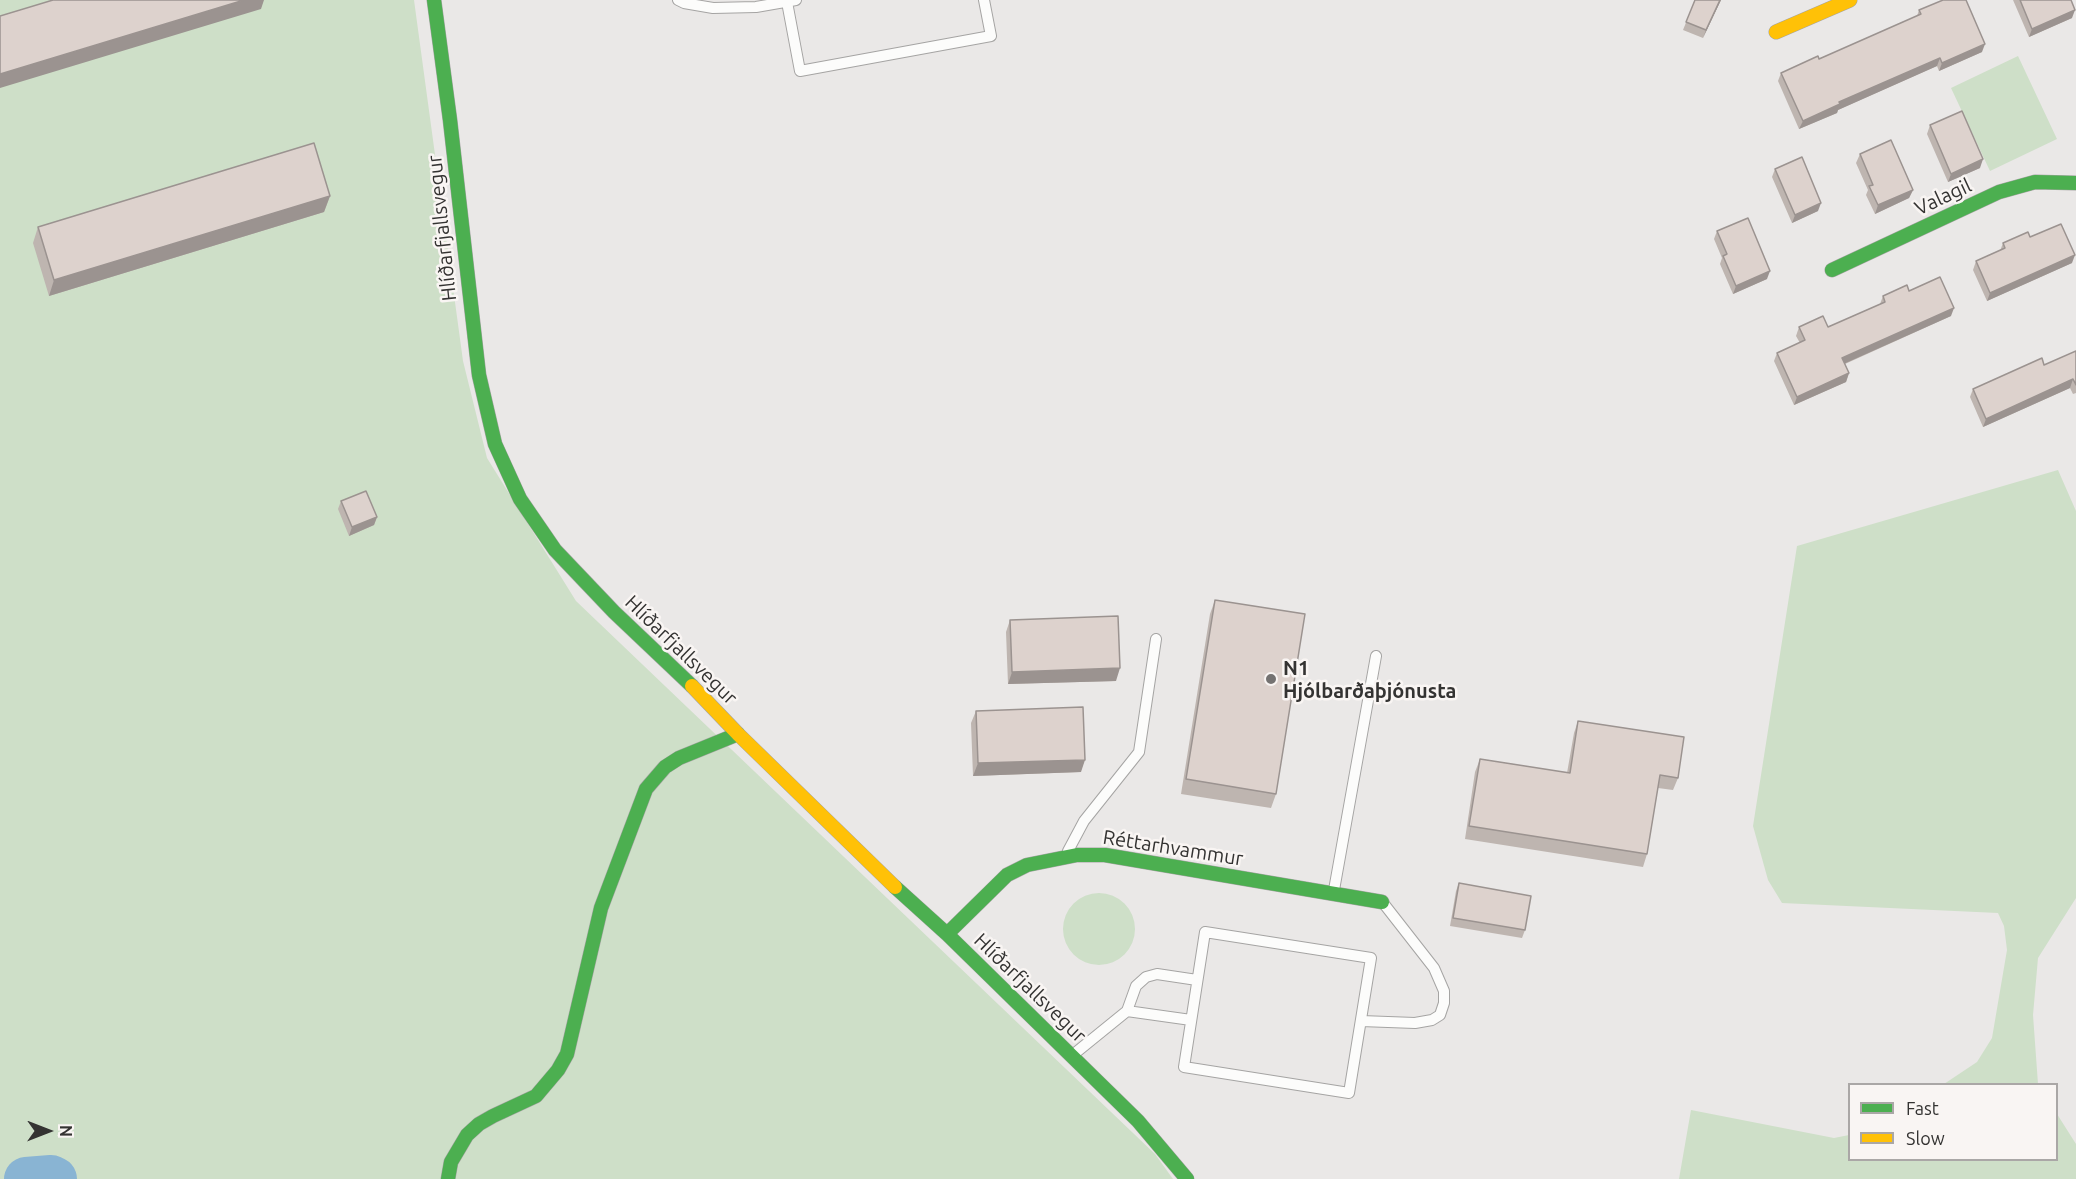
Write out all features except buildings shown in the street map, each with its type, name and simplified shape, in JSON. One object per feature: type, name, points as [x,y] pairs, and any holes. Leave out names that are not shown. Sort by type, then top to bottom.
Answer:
[{"type":"main road","name":"Hlíðarfjallsvegur","points":[[434,0],[479,375],[495,444],[520,499],[555,550],[614,612],[678,671],[738,734],[878,871],[1138,1121],[1186,1179]]},
{"type":"main road","points":[[1776,32],[1850,0]]},
{"type":"main road","name":"Valagil","points":[[1832,270],[1999,192],[2035,182],[2076,183]]},
{"type":"main road","points":[[448,1179],[452,1162],[467,1135],[479,1124],[493,1116],[536,1096],[558,1070],[567,1054],[601,908],[646,789],[665,767],[679,758],[738,734]]},
{"type":"main road","name":"Réttarhvammur","points":[[946,934],[1007,875],[1028,865],[1065,857],[1105,855],[1382,902]]},
{"type":"lane","points":[[678,0],[712,8],[756,7],[792,1],[800,71],[991,36],[984,0]]},
{"type":"lane","points":[[1065,857],[1084,821],[1139,752],[1156,639]]},
{"type":"lane","points":[[1334,893],[1376,656]]},
{"type":"lane","points":[[1361,1021],[1415,1023],[1432,1020],[1440,1015],[1444,1003],[1444,991],[1434,968],[1382,902]]},
{"type":"lane","points":[[1205,932],[1371,958],[1361,1021],[1350,1093],[1184,1067],[1205,932]]},
{"type":"lane","points":[[1071,1056],[1127,1011],[1136,986],[1146,977],[1157,974],[1197,980]]},
{"type":"lane","points":[[1127,1011],[1191,1020]]},
{"type":"green space","points":[[0,0],[414,0],[463,361],[487,458],[576,601],[1155,1154],[1173,1179],[0,1179]]},
{"type":"green space","points":[[2018,56],[2057,139],[1990,171],[1951,88]]},
{"type":"green space","points":[[2058,470],[2076,511],[2076,898],[2038,958],[2033,1015],[2038,1083],[1946,1083],[1977,1062],[1992,1038],[2007,950],[2004,926],[1998,913],[1782,903],[1768,880],[1753,826],[1797,546]]},
{"type":"green space","points":[[1099,893],[1119,899],[1129,909],[1135,929],[1129,949],[1119,959],[1099,965],[1079,959],[1069,949],[1063,929],[1069,909],[1079,899]]},
{"type":"green space","points":[[1691,1110],[1834,1138],[1848,1135],[1848,1161],[2058,1161],[2058,1116],[2076,1144],[2076,1179],[1679,1179]]},
{"type":"waterway","points":[[26,1179],[51,1177],[55,1179]]},
{"type":"traffic: fast","points":[[434,0],[479,375],[495,444],[520,499],[555,550],[614,612],[692,686]]},
{"type":"traffic: fast","points":[[1832,270],[1999,192],[2035,182],[2076,183]]},
{"type":"traffic: fast","points":[[448,1179],[451,1162],[467,1135],[479,1124],[493,1116],[536,1096],[558,1070],[567,1054],[601,908],[646,789],[665,767],[679,758],[738,734]]},
{"type":"traffic: fast","points":[[947,934],[1007,875],[1027,865],[1077,855],[1105,855],[1382,902]]},
{"type":"traffic: fast","points":[[895,887],[947,934],[1138,1121],[1187,1179]]},
{"type":"traffic: slow","points":[[1776,32],[1850,0]]},
{"type":"traffic: slow","points":[[692,686],[895,887]]},
{"type":"place","name":"N1 Hjólbarðaþjónusta","points":[[1271,679]]}]
